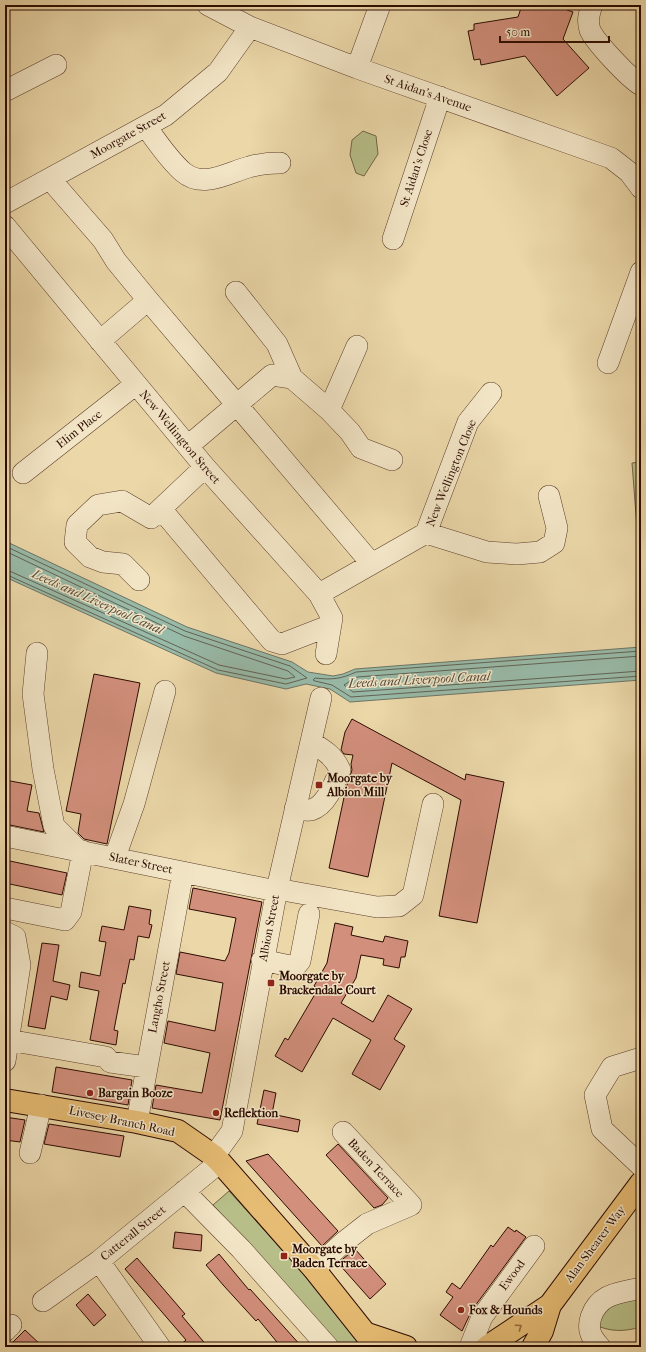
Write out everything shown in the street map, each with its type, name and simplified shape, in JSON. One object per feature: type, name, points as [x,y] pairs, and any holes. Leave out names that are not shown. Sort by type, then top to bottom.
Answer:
[{"type":"main road","name":"Livesey Branch Road","points":[[5,1100],[137,1122],[178,1131],[217,1159],[314,1269],[372,1340],[406,1347]]},
{"type":"main road","name":"Alan Shearer Way","points":[[487,1347],[550,1305],[641,1183]]},
{"type":"main road","name":"Alan Shearer Way","points":[[533,1347],[542,1331],[550,1305]]},
{"type":"street","name":"St Aidan's Avenue","points":[[208,5],[250,27],[356,68],[611,158],[629,172],[641,188]]},
{"type":"street","points":[[356,68],[380,5]]},
{"type":"street","points":[[592,5],[588,20],[590,31],[632,80],[641,85]]},
{"type":"street","name":"Moorgate Street","points":[[5,203],[166,115],[218,72],[250,27]]},
{"type":"street","points":[[5,91],[56,64]]},
{"type":"street","name":"St Aidan's Close","points":[[393,239],[440,97]]},
{"type":"street","points":[[146,127],[173,162],[192,178],[202,180],[217,178],[250,166],[280,163]]},
{"type":"street","points":[[620,165],[641,170]]},
{"type":"street","points":[[50,179],[103,240],[116,261],[148,300],[371,563]]},
{"type":"street","name":"New Wellington Street","points":[[5,226],[205,468],[319,594],[332,618],[326,654]]},
{"type":"street","points":[[608,363],[641,272]]},
{"type":"street","points":[[236,292],[277,344],[292,378],[329,410],[350,432],[361,448],[392,460]]},
{"type":"street","points":[[100,341],[148,300]]},
{"type":"street","points":[[329,410],[357,346]]},
{"type":"street","points":[[188,446],[272,376],[292,378]]},
{"type":"street","name":"Elim Place","points":[[23,473],[136,384]]},
{"type":"street","name":"New Wellington Close","points":[[319,594],[426,533],[468,422],[491,393]]},
{"type":"street","points":[[139,580],[123,564],[103,562],[90,557],[75,542],[77,526],[98,505],[122,501],[151,518],[205,468]]},
{"type":"street","name":"New Wellington Close","points":[[426,533],[487,552],[517,554],[540,552],[554,543],[557,528],[549,496]]},
{"type":"street","points":[[161,509],[272,641],[282,644],[330,625]]},
{"type":"street","points":[[5,908],[65,920],[71,912],[81,850],[54,826],[43,770],[33,694],[37,653]]},
{"type":"street","points":[[115,857],[134,804],[165,691]]},
{"type":"street","name":"Albion Street","points":[[217,1159],[232,1131],[262,960],[276,890],[321,698]]},
{"type":"street","points":[[295,809],[311,810],[319,806],[327,796],[340,770],[336,760],[326,751],[311,742]]},
{"type":"street","name":"Slater Street","points":[[5,836],[276,890],[377,907],[398,906],[413,895],[433,804]]},
{"type":"street","name":"Langho Street","points":[[137,1122],[183,872]]},
{"type":"street","points":[[262,960],[295,967],[300,961],[309,914]]},
{"type":"street","points":[[5,932],[15,937],[20,965],[5,1061]]},
{"type":"street","points":[[8,1040],[106,1057],[110,1062],[146,1067]]},
{"type":"street","points":[[641,1058],[612,1067],[595,1095],[602,1129],[641,1166]]},
{"type":"street","points":[[30,1153],[41,1105]]},
{"type":"street","name":"Baden Terrace","points":[[314,1269],[367,1224],[411,1205],[343,1132]]},
{"type":"street","name":"Catterall Street","points":[[42,1301],[99,1261],[184,1191],[217,1159]]},
{"type":"street","points":[[184,1191],[241,1249],[328,1347]]},
{"type":"street","name":"Ewood","points":[[470,1347],[482,1317],[534,1246]]},
{"type":"street","points":[[99,1261],[160,1347]]},
{"type":"street","points":[[600,1347],[593,1339],[588,1327],[594,1307],[608,1296],[641,1288]]},
{"type":"green space","points":[[363,131],[376,136],[378,154],[364,176],[356,173],[350,155],[352,140]]},
{"type":"green space","points":[[641,462],[641,552],[639,553],[632,463]]},
{"type":"green space","points":[[229,1191],[370,1347],[340,1347],[213,1205]]},
{"type":"green space","points":[[641,1295],[641,1327],[628,1330],[611,1330],[593,1324],[597,1306]]},
{"type":"water","name":"Leeds and Liverpool Canal","points":[[5,541],[187,627],[292,662],[308,672],[333,676],[355,669],[641,647],[641,680],[350,702],[330,689],[306,684],[286,689],[216,673],[5,577]]},
{"type":"building","points":[[522,5],[569,5],[567,10],[573,12],[563,39],[589,68],[557,96],[525,56],[481,65],[480,59],[474,60],[468,31],[474,30],[474,24],[518,17]]},
{"type":"building","points":[[94,674],[140,683],[107,844],[84,839],[78,833],[81,814],[66,811]]},
{"type":"building","points":[[352,719],[465,780],[466,774],[504,782],[477,923],[439,916],[461,800],[392,763],[368,877],[329,868],[346,788],[352,770],[351,764],[353,755],[344,754],[341,750],[345,732]]},
{"type":"building","points":[[5,780],[32,785],[27,811],[39,813],[44,832],[5,824]]},
{"type":"building","points":[[5,860],[67,873],[62,895],[5,883]]},
{"type":"building","points":[[193,888],[262,902],[220,1120],[152,1108],[156,1085],[202,1093],[210,1053],[164,1043],[168,1021],[215,1031],[223,983],[176,974],[180,952],[225,961],[229,953],[236,918],[189,909]]},
{"type":"building","points":[[129,906],[151,910],[149,924],[152,925],[149,938],[138,936],[134,960],[130,959],[125,984],[123,983],[114,1030],[118,1031],[116,1045],[90,1040],[99,991],[79,987],[81,972],[100,976],[106,942],[99,941],[102,926],[124,930]]},
{"type":"building","points":[[335,923],[353,927],[351,935],[383,942],[385,936],[408,941],[405,957],[401,957],[399,968],[383,965],[384,959],[361,955],[356,978],[341,1003],[373,1022],[388,995],[412,1009],[394,1039],[405,1046],[380,1090],[352,1074],[371,1040],[333,1018],[302,1072],[275,1056],[285,1038],[288,1040],[318,989],[314,986],[327,963]]},
{"type":"building","points":[[42,943],[59,945],[53,981],[70,985],[67,1000],[51,996],[45,1029],[28,1026]]},
{"type":"building","points":[[56,1067],[132,1080],[128,1105],[52,1092]]},
{"type":"building","points":[[264,1090],[276,1093],[272,1114],[300,1120],[298,1132],[257,1124]]},
{"type":"building","points":[[5,1117],[25,1120],[20,1142],[5,1140]]},
{"type":"building","points":[[49,1124],[124,1136],[120,1157],[44,1144]]},
{"type":"building","points":[[338,1144],[388,1198],[382,1205],[374,1208],[326,1155]]},
{"type":"building","points":[[268,1154],[338,1231],[322,1246],[246,1161]]},
{"type":"building","points":[[508,1227],[515,1232],[516,1230],[526,1237],[472,1310],[462,1331],[440,1315],[453,1297],[446,1292],[452,1283],[460,1289],[491,1245],[493,1247]]},
{"type":"building","points":[[175,1232],[202,1235],[201,1251],[173,1248]]},
{"type":"building","points":[[355,1249],[386,1284],[370,1299],[338,1263]]},
{"type":"building","points":[[219,1254],[249,1290],[250,1289],[302,1347],[281,1347],[258,1319],[256,1321],[224,1286],[206,1265]]},
{"type":"building","points":[[137,1258],[185,1314],[182,1316],[208,1347],[178,1347],[186,1340],[125,1269]]},
{"type":"building","points":[[88,1294],[106,1315],[94,1326],[76,1305]]},
{"type":"building","points":[[25,1330],[43,1347],[8,1347]]},
{"type":"place","name":"Moorgate by Albion Mill","points":[[319,785]]},
{"type":"place","name":"Moorgate by Brackendale Court","points":[[271,983]]},
{"type":"place","name":"Bargain Booze","points":[[90,1093]]},
{"type":"place","name":"Reflektion","points":[[216,1113]]},
{"type":"place","name":"Moorgate by Baden Terrace","points":[[284,1256]]},
{"type":"place","name":"Fox & Hounds","points":[[461,1310]]}]
